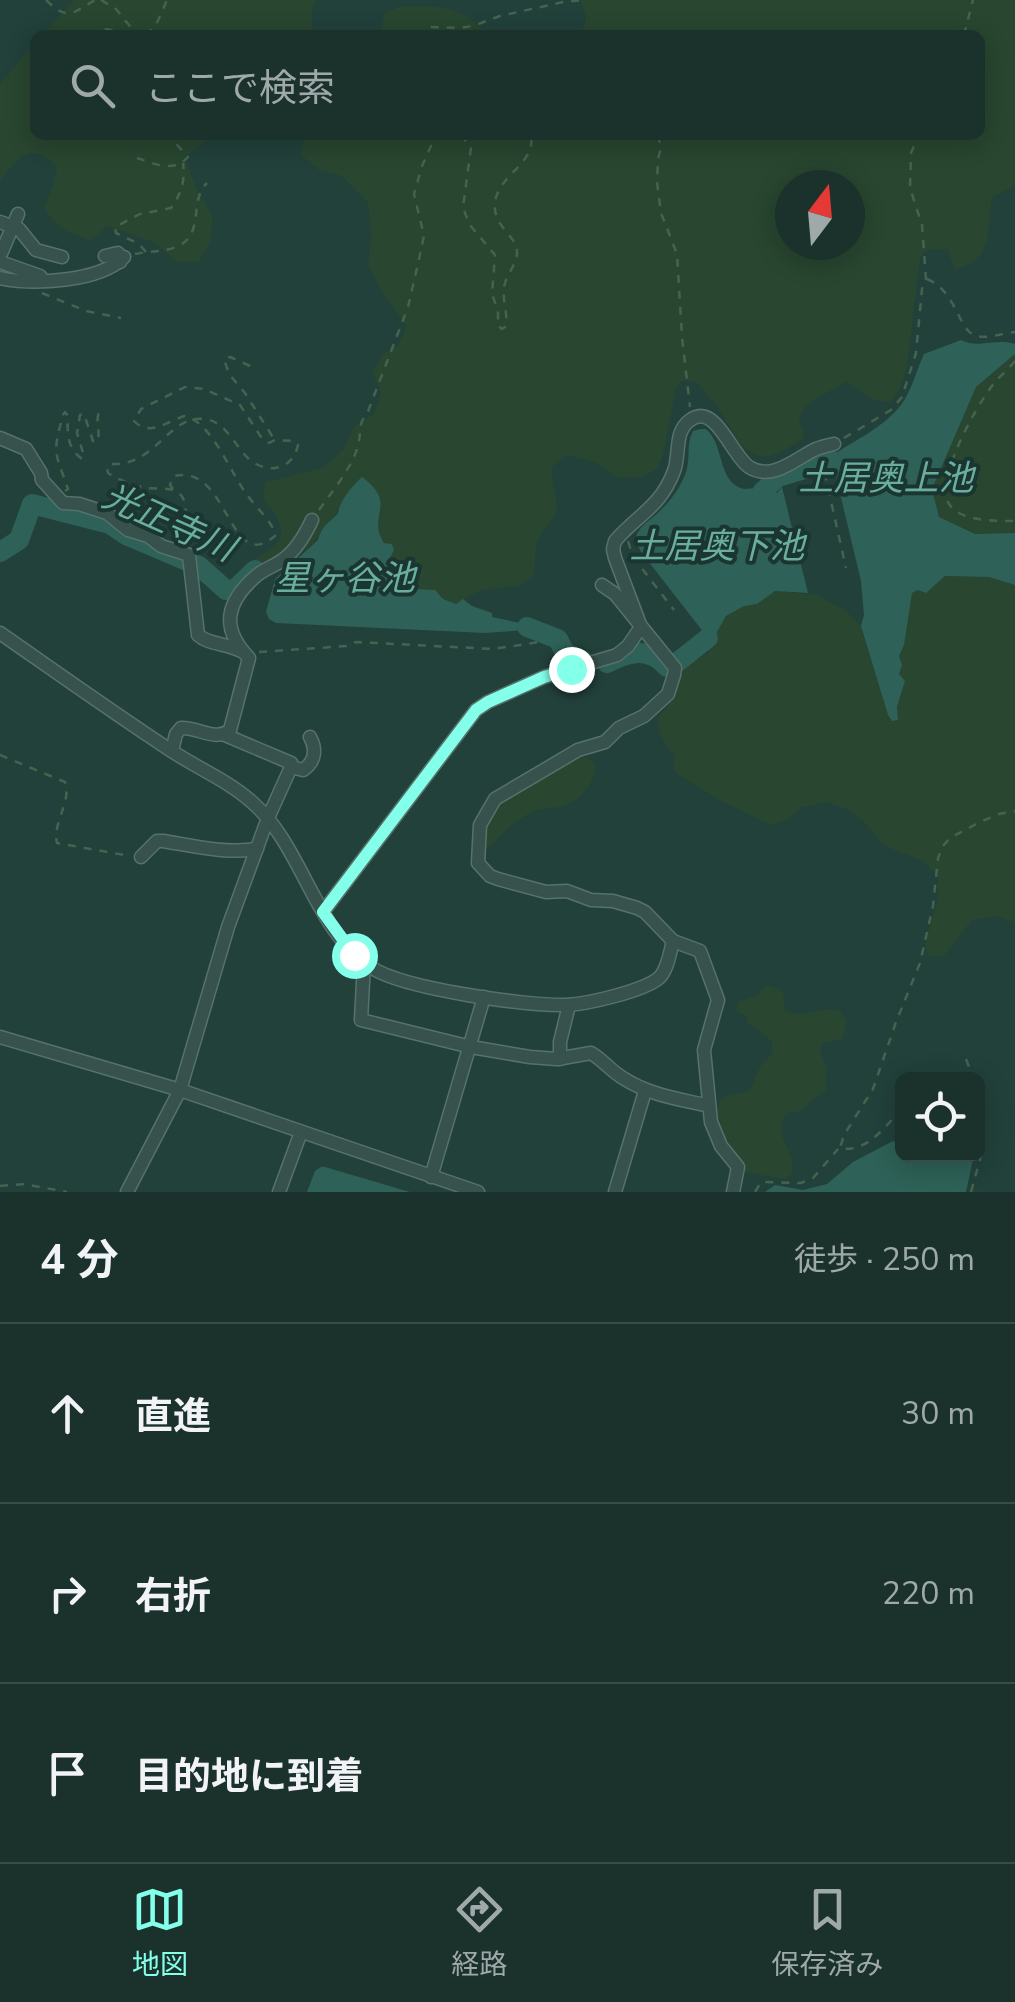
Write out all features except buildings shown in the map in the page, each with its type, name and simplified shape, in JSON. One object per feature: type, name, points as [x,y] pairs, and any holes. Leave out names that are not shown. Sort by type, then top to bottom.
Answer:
[{"type":"street","points":[[43,280],[0,259],[10,221],[36,250],[62,257]]},
{"type":"street","points":[[0,278],[18,282],[104,272],[122,260],[118,254],[105,256]]},
{"type":"street","points":[[641,628],[613,549],[614,541],[664,494],[676,470],[680,432],[685,424],[702,416],[718,424],[737,456],[759,472],[784,468],[816,448],[834,444]]},
{"type":"street","points":[[0,438],[26,449],[42,480],[62,503],[107,513],[128,530],[189,556],[198,635],[244,653]]},
{"type":"street","points":[[225,735],[230,730],[248,662],[235,640],[230,616],[235,597],[258,574],[282,561],[294,549],[312,520]]},
{"type":"street","points":[[602,585],[615,594],[672,664],[674,676],[668,694],[605,742],[578,750],[495,799],[480,825],[477,854],[483,870],[498,879],[637,908],[673,941],[700,951],[718,1000],[704,1050],[709,1106],[714,1133],[738,1166],[734,1192]]},
{"type":"street","points":[[323,912],[476,710],[544,677],[617,655],[641,628]]},
{"type":"street","points":[[0,633],[240,793],[268,818],[347,946],[376,971],[484,997],[569,1005],[606,998],[657,980],[666,968],[673,941]]},
{"type":"street","points":[[127,1192],[180,1090],[228,927],[292,763],[225,735],[188,728],[181,728],[176,734],[172,751]]},
{"type":"street","points":[[291,767],[303,770],[311,763],[315,749],[310,737]]},
{"type":"street","points":[[142,856],[163,840],[206,848],[257,848]]},
{"type":"street","points":[[364,963],[362,1020],[530,1057],[591,1053],[645,1091],[709,1106]]},
{"type":"street","points":[[431,1177],[484,997]]},
{"type":"street","points":[[560,1058],[569,1005]]},
{"type":"street","points":[[0,1038],[180,1090],[478,1192]]},
{"type":"street","points":[[615,1192],[645,1091]]},
{"type":"street","points":[[279,1192],[301,1132]]},
{"type":"path","points":[[46,0],[61,14],[70,15],[98,0],[116,9],[133,30]]},
{"type":"path","points":[[151,30],[167,0]]},
{"type":"path","points":[[425,30],[473,26],[516,12],[584,0]]},
{"type":"path","points":[[965,30],[973,0]]},
{"type":"path","points":[[137,158],[166,167],[183,163],[188,157],[173,140]]},
{"type":"path","points":[[312,520],[358,447],[360,421],[408,307],[424,236],[414,194],[434,140]]},
{"type":"path","points":[[465,140],[471,148],[462,196],[465,216],[495,256],[492,294],[498,326],[502,328],[507,320],[504,285],[517,252],[501,228],[495,202],[502,184],[530,153],[533,140]]},
{"type":"path","points":[[659,140],[657,182],[661,212],[676,254],[692,418]]},
{"type":"path","points":[[834,444],[891,410],[902,397],[916,353],[926,279],[922,224],[910,188],[911,154],[917,140]]},
{"type":"path","points":[[146,252],[139,244],[116,233],[115,227],[140,214],[171,208],[185,179],[183,163]]},
{"type":"path","points":[[122,260],[173,249],[185,242],[198,214],[197,199],[208,183]]},
{"type":"path","points":[[926,279],[947,294],[969,332],[987,337],[1015,332]]},
{"type":"path","points":[[18,282],[86,311],[121,318]]},
{"type":"path","points":[[250,366],[230,357],[224,359],[228,374],[275,440]]},
{"type":"path","points":[[1015,361],[986,394],[959,438],[946,488],[948,502],[956,511],[971,517],[1015,521]]},
{"type":"path","points":[[173,489],[144,488],[114,478],[108,468],[110,464],[127,464],[142,458],[177,427],[196,420],[202,418],[218,424],[254,463],[277,469],[293,460],[298,446],[294,441],[262,440],[240,405],[193,386],[141,409],[134,421],[142,428],[167,425],[184,416],[196,420],[246,494],[272,523],[276,535],[264,545],[253,545],[240,535],[202,479],[174,476],[170,486],[184,499],[189,556]]},
{"type":"path","points":[[60,488],[68,489],[54,452],[62,414],[68,416],[71,448],[82,459],[80,414],[84,414],[92,441],[97,442],[96,423],[101,408]]},
{"type":"path","points":[[822,460],[846,568]]},
{"type":"path","points":[[634,524],[629,549],[674,610]]},
{"type":"path","points":[[244,653],[347,646],[356,642],[493,649],[546,641]]},
{"type":"path","points":[[0,755],[65,782],[68,790],[54,835],[57,843],[142,856]]},
{"type":"path","points":[[755,1192],[761,1182],[801,1183],[813,1178],[840,1148],[873,1089],[920,963],[938,858],[950,838],[999,814],[1015,811]]},
{"type":"path","points":[[966,1059],[971,1072]]},
{"type":"path","points":[[840,1148],[856,1149],[871,1140],[895,1115]]},
{"type":"path","points":[[972,1192],[979,1162]]},
{"type":"path","points":[[0,1186],[24,1184],[67,1192]]},
{"type":"shaded area","points":[[74,0],[316,0],[312,30],[47,30]]},
{"type":"shaded area","points":[[580,0],[1015,0],[1015,186],[992,197],[983,251],[968,265],[955,269],[947,249],[928,250],[920,258],[907,368],[900,389],[890,402],[869,397],[845,382],[805,408],[799,423],[803,439],[782,452],[764,457],[745,448],[696,382],[682,381],[676,389],[657,469],[642,477],[617,477],[598,463],[566,455],[552,467],[556,512],[537,543],[534,576],[519,586],[481,590],[456,604],[415,589],[388,562],[392,544],[384,543],[377,527],[382,511],[356,482],[308,548],[269,560],[244,577],[239,572],[280,538],[277,518],[264,499],[266,482],[322,468],[343,450],[354,426],[374,414],[381,392],[372,372],[383,354],[398,345],[407,326],[368,265],[368,203],[342,176],[319,170],[301,155],[304,140],[985,140],[985,30],[583,30],[586,17]]},
{"type":"shaded area","points":[[402,6],[442,7],[466,15],[483,30],[381,30],[385,13]]},
{"type":"shaded area","points":[[30,49],[30,140],[207,140],[185,158],[213,217],[210,244],[198,263],[175,261],[156,243],[107,226],[91,241],[64,229],[44,208],[57,168],[40,155],[33,153],[19,159],[0,182],[0,84]]},
{"type":"shaded area","points":[[1015,354],[1015,533],[975,534],[939,517],[932,489],[976,387]]},
{"type":"shaded area","points":[[945,576],[989,577],[1015,585],[1015,922],[995,916],[972,920],[944,956],[928,956],[925,944],[938,897],[938,876],[923,861],[892,849],[847,809],[826,802],[800,808],[787,820],[771,825],[723,802],[677,774],[674,755],[660,734],[658,717],[669,705],[681,668],[708,653],[725,619],[736,609],[775,591],[817,595],[845,610],[861,626],[888,715],[902,693],[898,665],[912,593],[926,593]]},
{"type":"shaded area","points":[[585,757],[594,762],[594,775],[577,798],[527,815],[490,847],[482,846],[486,822],[502,800],[544,773]]},
{"type":"shaded area","points":[[766,985],[783,993],[785,1010],[839,1010],[847,1021],[843,1039],[823,1043],[820,1050],[826,1066],[826,1091],[801,1111],[789,1112],[783,1120],[782,1135],[793,1167],[791,1175],[784,1179],[743,1172],[745,1165],[722,1132],[717,1112],[725,1097],[750,1090],[760,1067],[772,1053],[772,1041],[736,1008],[740,1001],[757,995]]},
{"type":"water","name":"土居奥上池","points":[[961,340],[974,344],[1015,344],[1015,354],[976,387],[932,489],[939,517],[975,534],[1015,533],[1015,585],[989,577],[945,576],[926,593],[912,593],[899,656],[899,674],[905,681],[897,707],[898,720],[892,721],[861,626],[861,581],[831,456],[894,413],[908,393],[924,354]]},
{"type":"water","name":"土居奥下池","points":[[706,429],[712,436],[725,472],[735,485],[777,493],[782,487],[808,593],[775,591],[757,604],[744,606],[726,616],[713,639],[708,638],[635,539],[642,526],[680,486],[688,466],[693,431]]},
{"type":"water","name":"星ヶ谷池","points":[[362,477],[379,495],[379,534],[384,543],[392,544],[394,550],[388,562],[399,576],[408,579],[415,589],[435,590],[443,599],[456,604],[463,599],[492,613],[492,617],[525,624],[526,630],[485,633],[276,623],[269,619],[266,612],[275,579],[318,540],[347,493]]},
{"type":"water","points":[[893,1141],[895,1162],[972,1162],[966,1192],[765,1192],[775,1185],[803,1190],[827,1184],[853,1162]]},
{"type":"water","points":[[321,1167],[410,1192],[307,1192],[315,1171]]},
{"type":"waterway","points":[[762,492],[778,477],[832,461]]},
{"type":"waterway","name":"光正寺川","points":[[0,552],[19,540],[32,504],[110,524],[126,535],[199,566],[226,590],[234,590],[255,570]]},
{"type":"waterway","points":[[527,627],[558,639],[565,653],[584,661]]},
{"type":"waterway","points":[[607,663],[638,653],[653,656],[667,667],[708,638]]},
{"type":"route","points":[[354,955],[323,912],[450,742],[476,710],[488,702],[571,669]]}]
